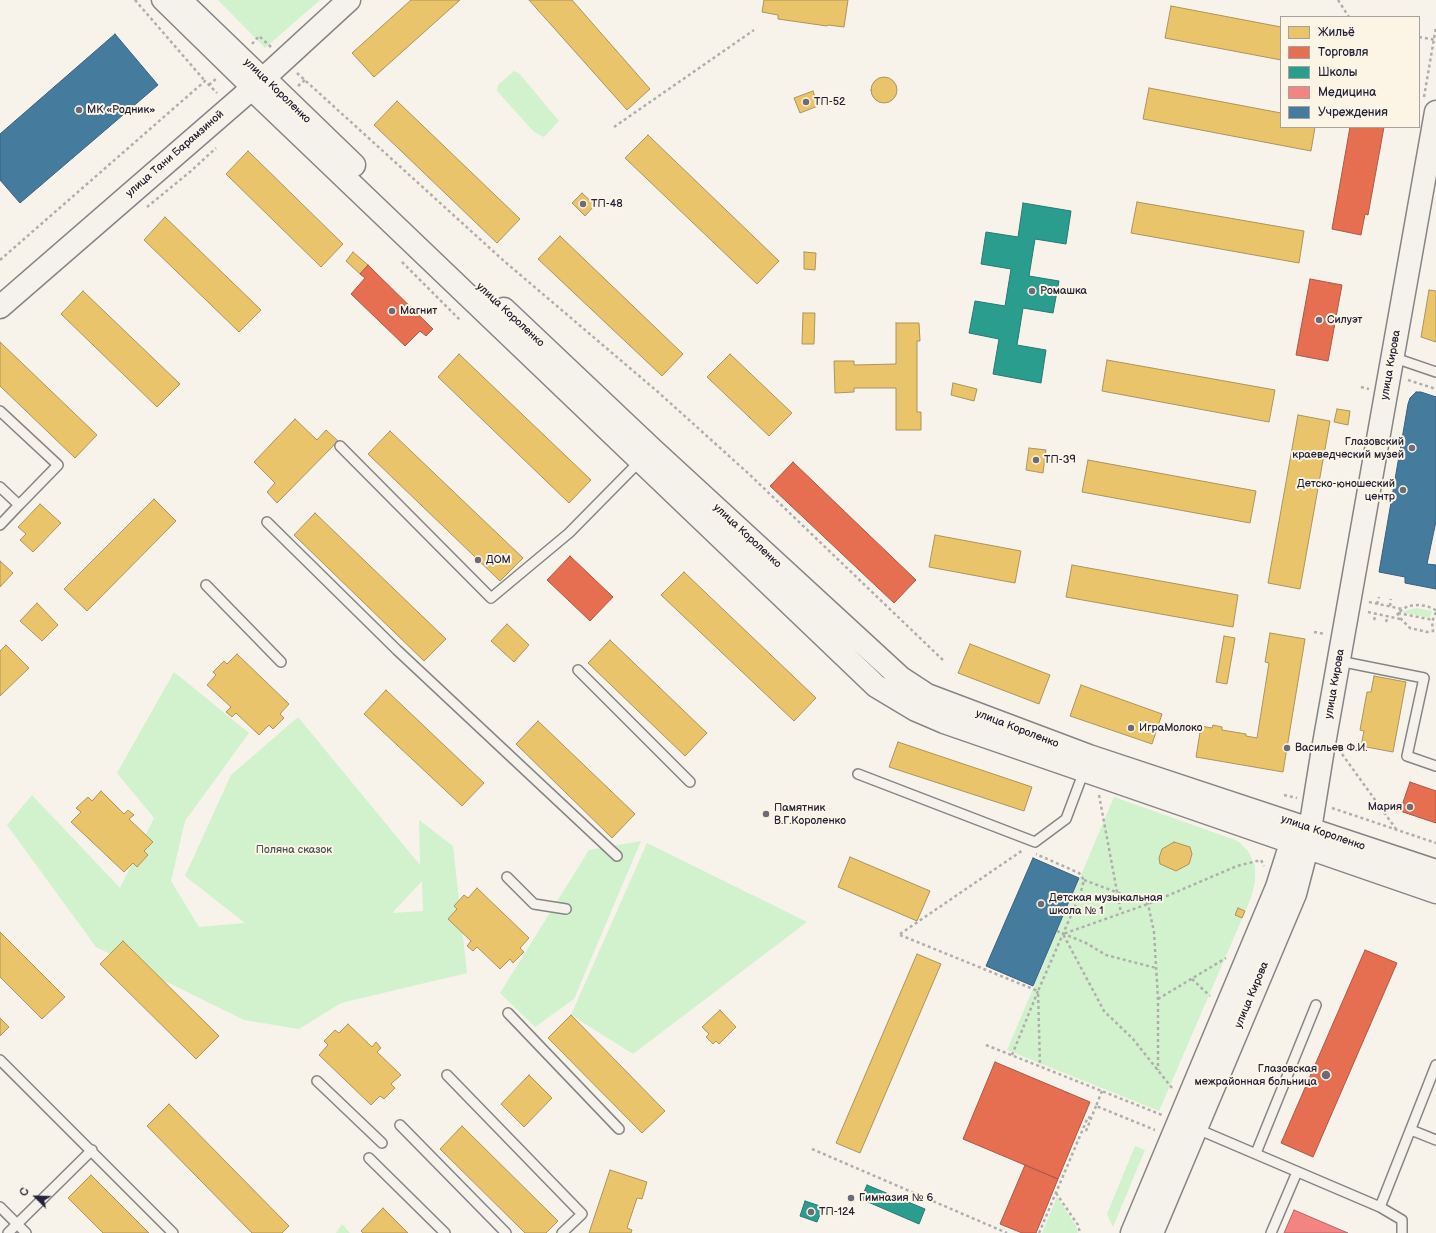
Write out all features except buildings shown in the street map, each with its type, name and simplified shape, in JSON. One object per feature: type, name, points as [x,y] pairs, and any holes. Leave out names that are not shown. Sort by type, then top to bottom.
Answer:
[{"type":"street","name":"улица Короленко","points":[[161,0],[229,67],[258,83]]},
{"type":"street","name":"улица Короленко","points":[[183,0],[258,83],[479,286],[646,455],[901,678],[927,695],[1086,763],[1303,840],[1436,892]]},
{"type":"street","name":"улица Тани Барамзиной","points":[[0,307],[258,83],[349,0]]},
{"type":"street","name":"улица Кирова","points":[[1132,1233],[1180,1122],[1277,887],[1303,840],[1339,661],[1392,358],[1426,189],[1429,107]]},
{"type":"street","name":"улица Короленко","points":[[1303,840],[1436,871]]},
{"type":"street","name":"улица Кирова","points":[[1152,1233],[1180,1122]]},
{"type":"lane","points":[[1392,358],[1436,372]]},
{"type":"lane","points":[[0,411],[58,465],[0,525]]},
{"type":"lane","points":[[340,446],[492,598],[569,533],[646,455]]},
{"type":"lane","points":[[0,487],[19,505]]},
{"type":"lane","points":[[267,522],[397,650],[617,856]]},
{"type":"lane","points":[[206,585],[281,662]]},
{"type":"lane","points":[[1339,661],[1424,678],[1407,756],[1436,766]]},
{"type":"lane","points":[[578,670],[690,782]]},
{"type":"lane","points":[[858,774],[1035,842],[1066,818],[1086,763]]},
{"type":"lane","points":[[507,877],[534,904],[566,909]]},
{"type":"lane","points":[[1256,1153],[1316,1005]]},
{"type":"lane","points":[[508,1013],[619,1129]]},
{"type":"lane","points":[[0,1060],[92,1150],[173,1233]]},
{"type":"lane","points":[[1380,1207],[1436,1065]]},
{"type":"lane","points":[[447,1075],[582,1214],[562,1233]]},
{"type":"lane","points":[[317,1081],[382,1143]]},
{"type":"lane","points":[[1180,1122],[1380,1207],[1402,1220],[1402,1233]]},
{"type":"lane","points":[[400,1125],[506,1233]]},
{"type":"lane","points":[[1411,1130],[1436,1140]]},
{"type":"lane","points":[[8,1233],[92,1150]]},
{"type":"lane","points":[[369,1158],[445,1233]]},
{"type":"lane","points":[[1271,1233],[1297,1172]]},
{"type":"lane","points":[[0,1207],[26,1233]]},
{"type":"path","points":[[135,0],[205,80],[230,106]]},
{"type":"path","points":[[1338,0],[1348,16]]},
{"type":"path","points":[[1429,107],[1436,27]]},
{"type":"path","points":[[614,127],[754,30]]},
{"type":"path","points":[[259,36],[504,261],[658,392],[749,474],[945,662]]},
{"type":"path","points":[[1420,37],[1435,40]]},
{"type":"path","points":[[0,260],[205,80]]},
{"type":"path","points":[[142,212],[218,146]]},
{"type":"path","points":[[400,259],[461,321]]},
{"type":"path","points":[[1408,380],[1436,389]]},
{"type":"path","points":[[1377,604],[1379,597]]},
{"type":"path","points":[[1390,606],[1391,599]]},
{"type":"path","points":[[1369,602],[1402,609]]},
{"type":"path","points":[[1412,605],[1421,605],[1436,611],[1433,620],[1433,631],[1427,632],[1412,629],[1400,619],[1397,613],[1412,605]]},
{"type":"path","points":[[1368,612],[1400,619]]},
{"type":"path","points":[[1397,613],[1433,620]]},
{"type":"path","points":[[1374,620],[1376,614]]},
{"type":"path","points":[[1386,622],[1388,616]]},
{"type":"path","points":[[1341,753],[1397,830]]},
{"type":"path","points":[[1098,792],[1121,914]]},
{"type":"path","points":[[1334,808],[1436,843]]},
{"type":"path","points":[[1035,842],[900,934],[1038,991]]},
{"type":"path","points":[[1024,849],[1079,873],[1084,880],[1148,904]]},
{"type":"path","points":[[1062,934],[1148,904],[1237,866],[1261,860]]},
{"type":"path","points":[[1012,1055],[1062,934],[1080,896],[1084,880]]},
{"type":"path","points":[[1148,904],[1154,932],[1158,1000],[1158,1071]]},
{"type":"path","points":[[1057,931],[1086,943],[1106,955],[1156,968]]},
{"type":"path","points":[[1062,934],[1104,1011],[1133,1039],[1176,1092]]},
{"type":"path","points":[[1158,1000],[1229,956]]},
{"type":"path","points":[[1192,978],[1215,1000]]},
{"type":"path","points":[[1038,991],[1040,1066]]},
{"type":"path","points":[[986,1045],[1180,1122]]},
{"type":"path","points":[[1086,1132],[1102,1091]]},
{"type":"path","points":[[1096,1106],[1159,1132]]},
{"type":"path","points":[[1039,1233],[1088,1117],[1091,1118]]},
{"type":"path","points":[[812,1149],[1007,1233]]},
{"type":"path","points":[[1056,1193],[1078,1225],[1080,1233]]},
{"type":"green space","points":[[218,0],[320,0],[265,48]]},
{"type":"green space","points":[[514,71],[519,73],[559,121],[544,137],[534,132],[497,91],[498,85]]},
{"type":"green space","points":[[1416,608],[1432,611],[1430,618],[1401,612]]},
{"type":"green space","name":"Поляна сказок","points":[[174,672],[249,733],[185,821],[171,881],[199,927],[245,923],[185,876],[231,775],[298,717],[420,865],[419,820],[453,846],[467,973],[341,1003],[299,1029],[244,1020],[96,947],[7,825],[32,795],[120,888],[154,818],[117,773]],"holes":[[[422,881],[423,911],[393,913]]]},
{"type":"green space","points":[[1114,797],[1238,841],[1248,851],[1255,866],[1255,882],[1251,898],[1159,1111],[1007,1050]]},
{"type":"green space","points":[[641,841],[574,999],[535,1027],[500,993],[589,850]]},
{"type":"green space","points":[[647,843],[807,922],[633,1054],[571,1015]]},
{"type":"green space","points":[[1135,1146],[1145,1150],[1113,1227],[1107,1214]]},
{"type":"green space","points":[[1057,1197],[1076,1226],[1078,1233],[1042,1233]]},
{"type":"green space","points":[[342,1224],[350,1233],[336,1233]]},
{"type":"place","name":"ТП-52","points":[[806,102]]},
{"type":"place","name":"МК «Родник»","points":[[79,110]]},
{"type":"place","name":"ТП-48","points":[[583,204]]},
{"type":"place","name":"Ромашка","points":[[1032,291]]},
{"type":"place","name":"Магнит","points":[[392,311]]},
{"type":"place","name":"Силуэт","points":[[1319,320]]},
{"type":"place","name":"Глазовский краеведческий музей","points":[[1412,448]]},
{"type":"place","name":"ТП-39","points":[[1036,460]]},
{"type":"place","name":"Детско-юношеский центр","points":[[1403,490]]},
{"type":"place","name":"ДОМ","points":[[478,560]]},
{"type":"place","name":"ИграМолоко","points":[[1131,728]]},
{"type":"place","name":"Васильев Ф.И.","points":[[1287,748]]},
{"type":"place","name":"Мария","points":[[1410,807]]},
{"type":"place","name":"Памятник В.Г.Короленко","points":[[766,814]]},
{"type":"place","name":"Детская музыкальная школа № 1","points":[[1041,904]]},
{"type":"place","name":"Глазовская межрайонная больница","points":[[1326,1075]]},
{"type":"place","name":"Гимназия № 6","points":[[851,1198]]},
{"type":"place","name":"ТП-124","points":[[811,1212]]}]
